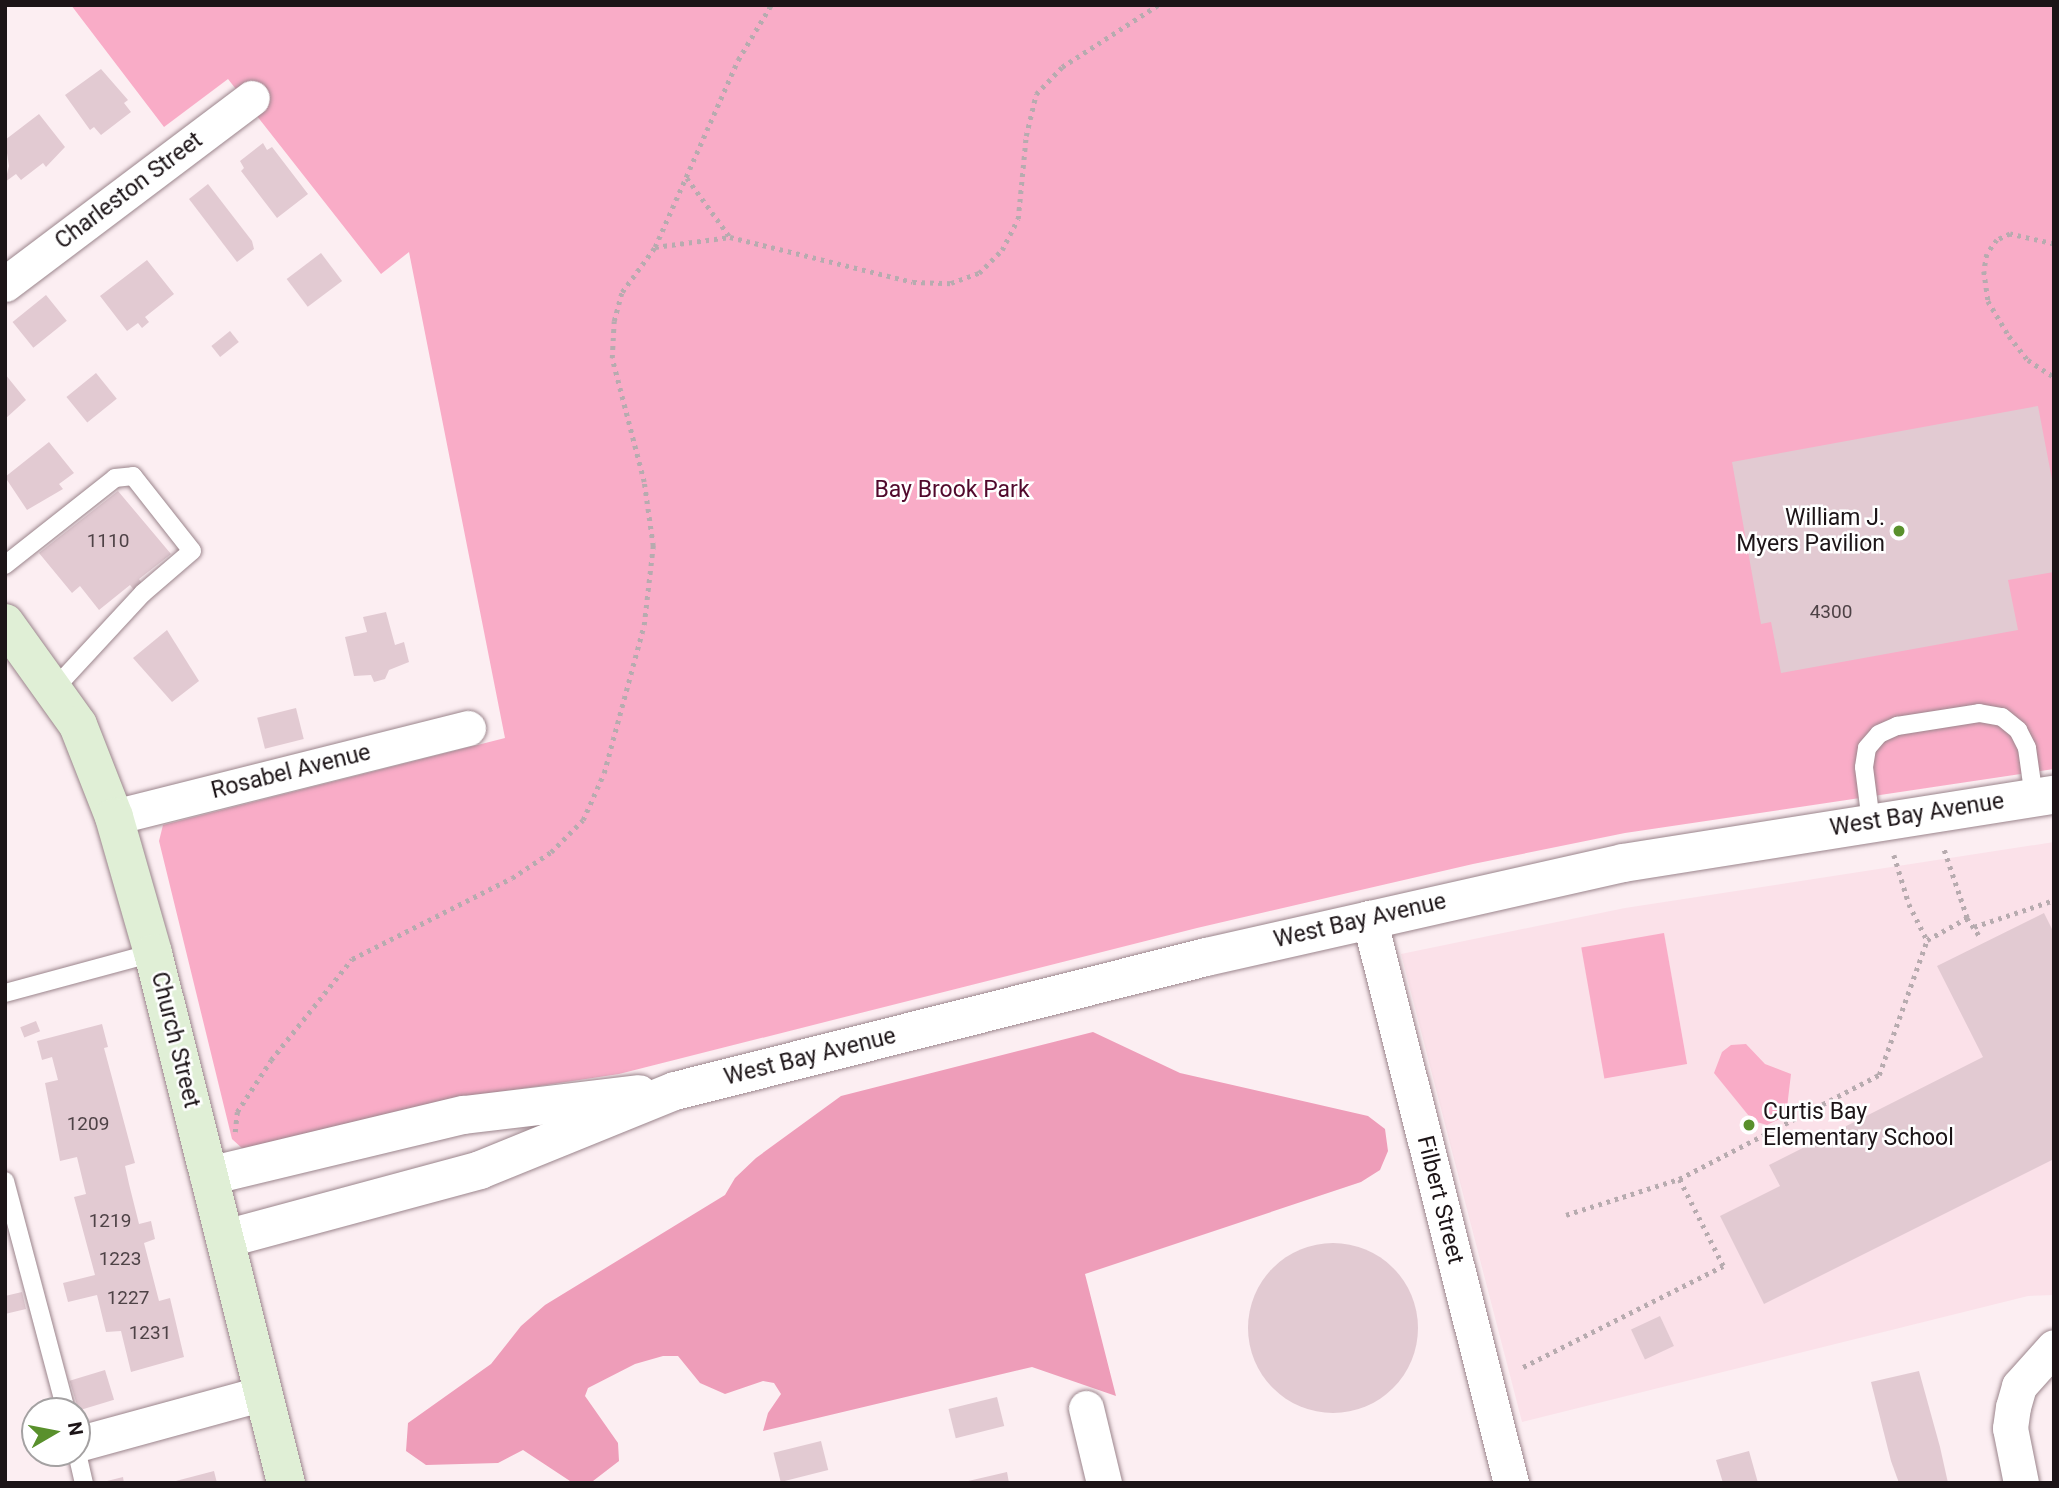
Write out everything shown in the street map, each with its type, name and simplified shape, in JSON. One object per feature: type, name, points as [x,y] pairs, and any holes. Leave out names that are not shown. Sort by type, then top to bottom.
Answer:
[{"type":"main road","name":"Church Street","points":[[5,623],[55,688],[87,744],[114,817],[153,953],[286,1483]]},
{"type":"street","name":"Charleston Street","points":[[5,284],[252,98]]},
{"type":"street","name":"Rosabel Avenue","points":[[114,817],[468,728]]},
{"type":"street","name":"West Bay Avenue","points":[[209,1176],[464,1115],[676,1091],[1369,918],[1623,863],[1878,820],[2044,797]]},
{"type":"street","name":"Filbert Street","points":[[1369,918],[1511,1483]]},
{"type":"street","name":"West Bay Avenue","points":[[225,1238],[480,1170],[676,1091]]},
{"type":"street","points":[[2021,1483],[2010,1427],[2013,1408],[2019,1386],[2054,1347]]},
{"type":"street","points":[[91,1440],[263,1394]]},
{"type":"street","points":[[1086,1408],[1104,1483]]},
{"type":"lane","points":[[5,565],[115,478],[133,476],[192,551],[143,593],[55,688]]},
{"type":"lane","points":[[1878,820],[1864,767],[1867,748],[1879,734],[1897,726],[1979,713],[2002,717],[2018,730],[2044,797]]},
{"type":"lane","points":[[5,993],[153,953]]},
{"type":"lane","points":[[5,1181],[62,1397]]},
{"type":"path","points":[[234,1137],[237,1112],[271,1059],[352,959],[512,878],[551,852],[583,820],[604,773],[644,625],[653,546],[613,346],[622,292],[655,247],[738,60],[771,5]]},
{"type":"path","points":[[655,247],[730,237],[913,282],[951,283],[979,274],[1002,250],[1018,219],[1026,136],[1036,94],[1062,67],[1157,5]]},
{"type":"path","points":[[686,178],[730,237]]},
{"type":"path","points":[[2054,244],[2010,234],[1997,240],[1987,254],[1984,271],[1988,302],[2009,336],[2028,360],[2054,377]]},
{"type":"path","points":[[1941,811],[1944,850],[1967,918],[1979,935]]},
{"type":"path","points":[[1878,820],[1909,904],[1927,940]]},
{"type":"path","points":[[1974,927],[2054,900]]},
{"type":"path","points":[[1566,1215],[1679,1179],[1878,1075],[1927,940],[1967,918]]},
{"type":"path","points":[[1523,1367],[1723,1266],[1679,1179]]},
{"type":"shaded area","name":"Curtis Bay Elementary School","points":[[2054,842],[2054,1295],[2028,1296],[1522,1422],[1401,954],[1625,908]]},
{"type":"shaded area","points":[[1093,1032],[1180,1073],[1368,1116],[1385,1129],[1388,1151],[1380,1170],[1361,1182],[1085,1274],[1116,1396],[1032,1367],[763,1431],[768,1413],[781,1394],[774,1383],[763,1381],[725,1394],[700,1383],[678,1356],[663,1356],[635,1364],[588,1388],[585,1396],[618,1443],[619,1461],[593,1481],[570,1481],[523,1450],[498,1463],[426,1465],[406,1451],[408,1423],[491,1364],[521,1326],[545,1305],[725,1195],[735,1178],[756,1158],[841,1096]]},
{"type":"green space","name":"Bay Brook Park","points":[[71,5],[2054,5],[2054,769],[1625,833],[1473,864],[1197,928],[619,1074],[459,1098],[244,1150],[232,1139],[159,841],[163,825],[505,738],[409,252],[381,274],[228,79],[164,127]]},
{"type":"green space","points":[[1664,933],[1687,1064],[1604,1079],[1581,948]]},
{"type":"green space","points":[[1746,1044],[1765,1064],[1791,1074],[1786,1116],[1767,1125],[1753,1121],[1714,1073],[1722,1052],[1731,1045]]},
{"type":"building","points":[[101,69],[128,100],[124,103],[131,112],[101,135],[94,127],[90,130],[65,95]]},
{"type":"building","points":[[39,114],[65,147],[46,167],[43,163],[21,180],[16,174],[5,182],[9,166],[5,140]]},
{"type":"building","points":[[263,143],[267,150],[272,147],[308,194],[277,218],[241,171],[244,168],[240,161]]},
{"type":"building","points":[[208,184],[252,241],[254,249],[237,262],[189,199]]},
{"type":"building","points":[[321,253],[342,281],[308,307],[287,279]]},
{"type":"building","points":[[147,260],[174,294],[145,317],[149,322],[142,328],[138,323],[127,331],[100,296]]},
{"type":"building","points":[[46,295],[67,321],[33,348],[13,322]]},
{"type":"building","points":[[230,331],[239,342],[220,357],[211,346]]},
{"type":"building","points":[[96,373],[117,399],[87,423],[66,397]]},
{"type":"building","points":[[5,374],[26,400],[5,419]]},
{"type":"building","name":"William J. Myers Pavilion","points":[[2038,406],[2054,490],[2054,572],[2008,580],[2018,630],[1781,673],[1771,622],[1761,624],[1732,462]]},
{"type":"building","points":[[49,442],[74,473],[59,484],[63,489],[27,510],[5,477]]},
{"type":"building","points":[[118,491],[171,554],[139,579],[143,585],[135,591],[130,585],[99,610],[80,586],[72,593],[39,553]]},
{"type":"building","points":[[386,612],[395,645],[404,642],[409,662],[389,670],[385,679],[374,682],[371,675],[354,676],[345,637],[367,632],[363,617]]},
{"type":"building","points":[[167,630],[199,681],[172,702],[133,658]]},
{"type":"building","points":[[296,708],[304,739],[265,749],[257,718]]},
{"type":"building","name":"Curtis Bay Elementary School","points":[[2044,913],[2054,933],[2054,1159],[1764,1304],[1720,1216],[1780,1186],[1769,1165],[1983,1057],[1937,966]]},
{"type":"building","points":[[36,1021],[40,1031],[24,1038],[20,1027]]},
{"type":"building","points":[[102,1024],[108,1047],[104,1048],[135,1163],[125,1166],[129,1184],[139,1224],[151,1221],[155,1239],[144,1243],[159,1301],[170,1298],[184,1357],[131,1372],[121,1331],[106,1332],[97,1295],[68,1302],[63,1283],[95,1275],[74,1197],[86,1194],[77,1157],[60,1161],[45,1083],[58,1080],[52,1057],[42,1060],[37,1041]]},
{"type":"building","points":[[1333,1243],[1365,1250],[1393,1268],[1411,1296],[1418,1328],[1411,1360],[1393,1388],[1365,1406],[1333,1413],[1301,1406],[1273,1388],[1255,1360],[1248,1328],[1255,1296],[1273,1268],[1301,1250]]},
{"type":"building","points":[[22,1292],[26,1309],[5,1314],[5,1296]]},
{"type":"building","points":[[1660,1316],[1674,1346],[1645,1359],[1631,1330]]},
{"type":"building","points":[[105,1370],[114,1400],[91,1407],[91,1397],[75,1397],[70,1381]]},
{"type":"building","points":[[1919,1371],[1948,1483],[1899,1483],[1891,1461],[1871,1382]]},
{"type":"building","points":[[997,1397],[1004,1426],[956,1438],[948,1409]]},
{"type":"building","points":[[821,1441],[828,1470],[781,1482],[773,1453]]},
{"type":"building","points":[[1749,1451],[1758,1483],[1723,1483],[1716,1460]]},
{"type":"building","points":[[214,1471],[217,1483],[172,1483],[172,1482]]},
{"type":"building","points":[[1007,1472],[1009,1483],[964,1483],[964,1482]]},
{"type":"building","points":[[123,1477],[124,1483],[103,1483],[103,1482]]},
{"type":"place","name":"William J. Myers Pavilion","points":[[1899,531]]},
{"type":"place","name":"Curtis Bay Elementary School","points":[[1749,1125]]}]
